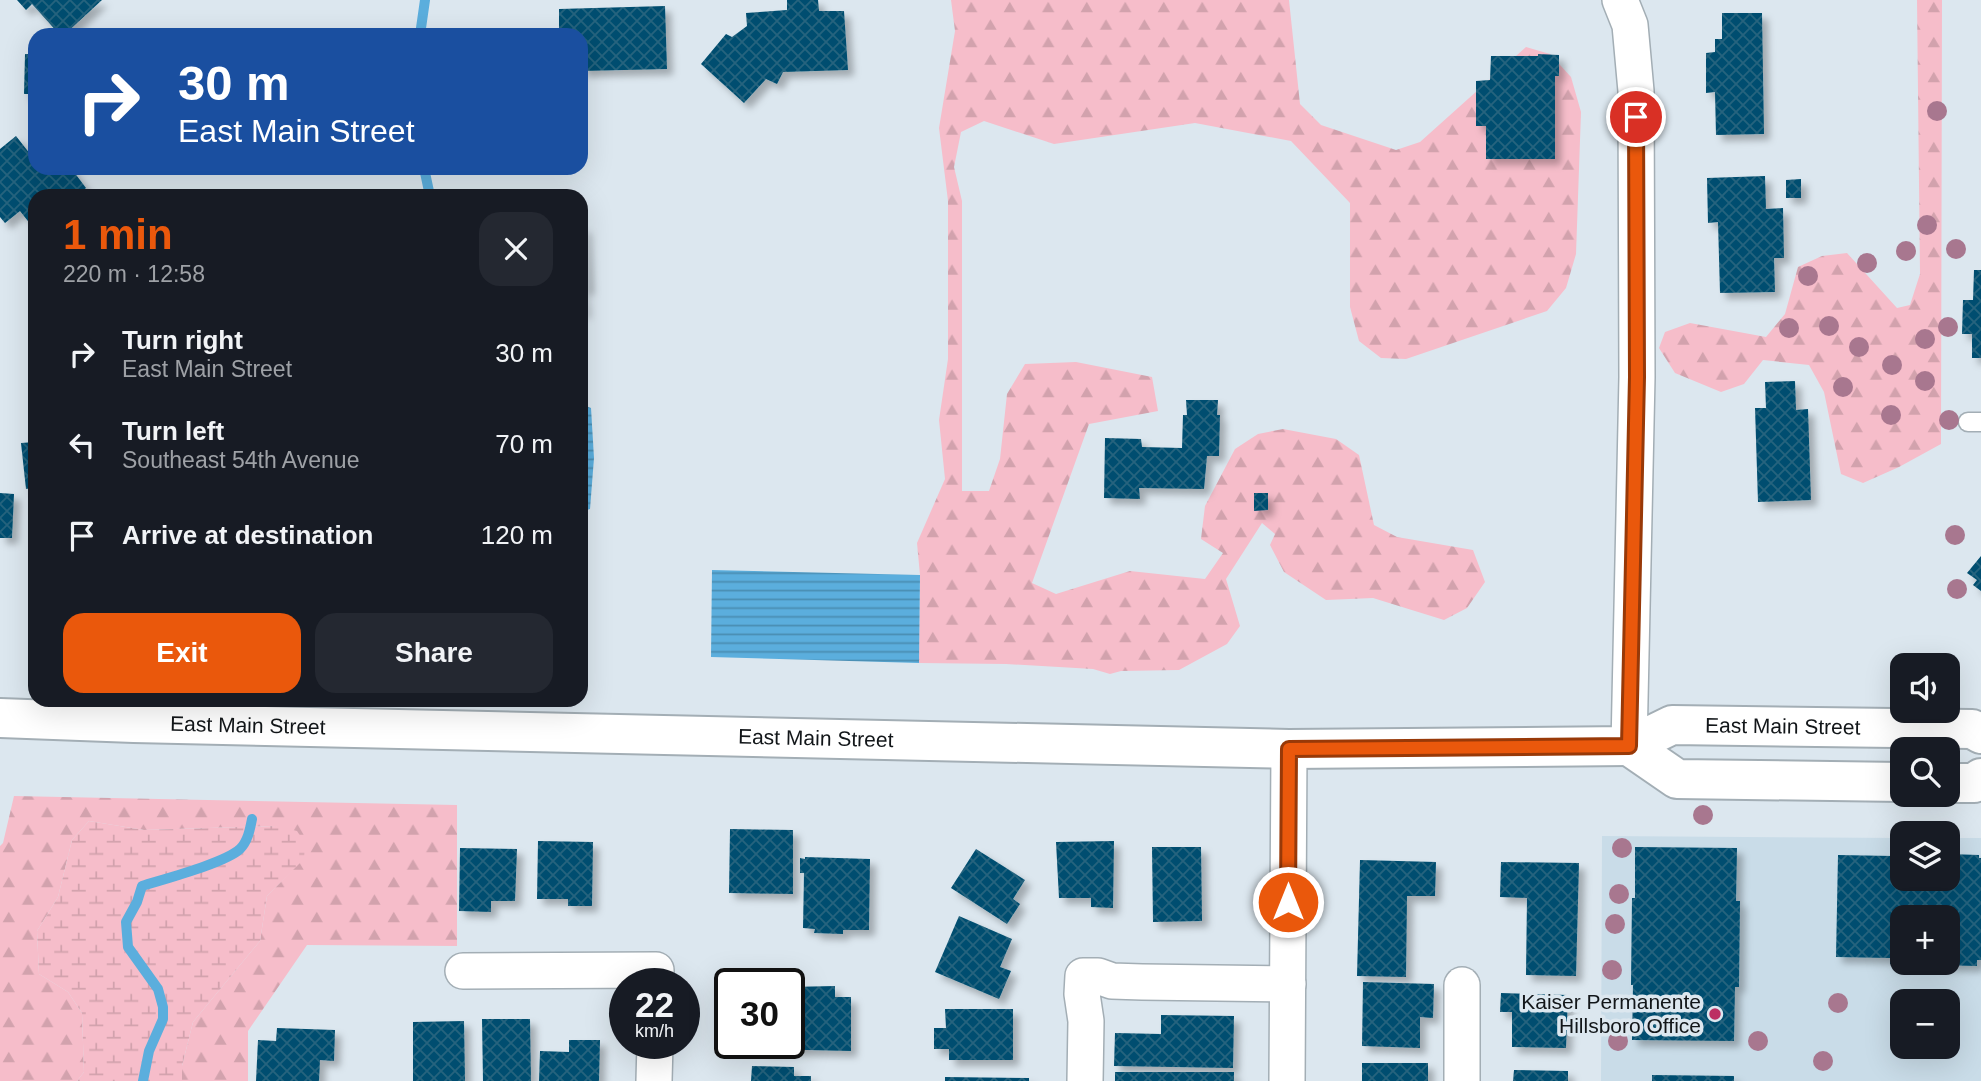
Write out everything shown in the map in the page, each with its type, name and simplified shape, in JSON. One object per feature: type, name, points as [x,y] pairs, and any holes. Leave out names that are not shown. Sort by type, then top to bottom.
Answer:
[{"type":"main road","name":"East Main Street","points":[[0,718],[1289,749],[1629,746],[1672,725],[1972,729],[1981,734]]},
{"type":"main road","points":[[1629,746],[1677,779],[1890,782]]},
{"type":"main road","points":[[1960,783],[1974,783],[1981,778]]},
{"type":"street","points":[[1620,0],[1630,25],[1636,104],[1637,377],[1629,746]]},
{"type":"street","points":[[1287,1081],[1289,749]]},
{"type":"street","points":[[463,971],[609,976]]},
{"type":"street","points":[[1085,1081],[1086,1021],[1082,994],[1083,975],[1112,981],[1288,984]]},
{"type":"street","points":[[1462,985],[1462,1081]]},
{"type":"street","points":[[654,1081],[655,1059]]},
{"type":"shaded area","points":[[1602,836],[1890,838],[1890,891],[1960,891],[1960,838],[1981,838],[1981,1081],[1601,1081]]},
{"type":"green space","points":[[951,0],[1289,0],[1300,104],[1321,125],[1396,150],[1420,142],[1526,47],[1550,54],[1571,77],[1581,112],[1576,254],[1566,288],[1547,311],[1406,359],[1381,358],[1359,341],[1350,307],[1350,203],[1291,141],[1195,123],[1054,144],[984,121],[961,132],[954,167],[962,201],[962,491],[989,491],[1000,459],[1007,394],[1025,364],[1076,362],[1152,377],[1158,411],[1089,424],[1032,583],[1056,594],[1130,571],[1205,579],[1223,553],[1201,539],[1205,506],[1235,449],[1258,434],[1283,429],[1336,439],[1359,455],[1374,525],[1397,537],[1473,550],[1485,582],[1467,608],[1444,620],[1373,598],[1326,600],[1284,572],[1270,545],[1275,534],[1262,523],[1226,579],[1240,626],[1227,644],[1179,670],[1121,671],[1110,674],[1093,669],[919,663],[920,575],[917,543],[945,479],[939,420],[948,359],[948,201],[939,128],[955,31]]},
{"type":"green space","points":[[1917,0],[1942,0],[1941,444],[1863,483],[1841,474],[1824,392],[1809,365],[1763,360],[1744,384],[1721,392],[1675,373],[1659,348],[1665,332],[1690,323],[1766,337],[1785,314],[1798,267],[1822,256],[1847,253],[1897,308],[1910,305],[1920,274]]},
{"type":"green space","points":[[14,796],[457,805],[457,946],[307,945],[248,1031],[248,1081],[182,1081],[182,1066],[193,1022],[260,941],[267,896],[303,859],[276,826],[144,830],[89,821],[72,840],[58,897],[37,931],[39,974],[68,992],[82,1013],[84,1072],[77,1081],[0,1081],[0,846]]},
{"type":"green space","points":[[89,821],[144,830],[276,826],[297,831],[305,843],[304,859],[267,896],[260,941],[193,1022],[182,1066],[182,1081],[77,1081],[84,1072],[82,1013],[68,992],[39,974],[37,931],[58,897],[72,840]]},
{"type":"water","points":[[588,407],[591,408],[594,458],[588,510]]},
{"type":"water","points":[[712,570],[920,575],[919,663],[711,657]]},
{"type":"building","points":[[17,0],[102,0],[72,28],[54,28],[32,4],[26,10]]},
{"type":"building","points":[[787,0],[818,0],[819,11],[844,11],[848,70],[783,72],[777,84],[766,79],[744,103],[701,64],[726,34],[732,37],[747,26],[746,13],[787,10]]},
{"type":"building","points":[[665,6],[667,69],[588,71],[588,28],[559,28],[559,9]]},
{"type":"building","points":[[1722,13],[1762,13],[1764,134],[1716,135],[1715,92],[1706,93],[1706,53],[1715,52],[1715,39],[1722,39]]},
{"type":"building","points":[[25,54],[28,54],[28,94],[24,94]]},
{"type":"building","points":[[1559,55],[1559,76],[1555,76],[1555,159],[1486,159],[1486,126],[1476,126],[1476,81],[1490,80],[1491,56]]},
{"type":"building","points":[[16,136],[28,151],[28,175],[76,175],[86,188],[28,189],[28,221],[20,211],[5,223],[0,217],[0,149]]},
{"type":"building","points":[[1765,176],[1766,209],[1783,208],[1784,258],[1774,258],[1775,292],[1720,293],[1718,222],[1708,223],[1707,178]]},
{"type":"building","points":[[1801,179],[1801,198],[1786,198],[1786,180]]},
{"type":"building","points":[[1974,270],[1981,270],[1981,358],[1972,358],[1972,334],[1962,334],[1963,300],[1973,300]]},
{"type":"building","points":[[1795,381],[1796,410],[1808,409],[1811,500],[1758,502],[1755,408],[1766,408],[1765,382]]},
{"type":"building","points":[[1186,400],[1218,400],[1219,456],[1207,456],[1204,489],[1139,488],[1140,499],[1104,498],[1105,438],[1141,439],[1142,447],[1182,448],[1183,415],[1187,415]]},
{"type":"building","points":[[28,442],[28,489],[26,489],[21,443]]},
{"type":"building","points":[[0,493],[14,494],[12,538],[0,538]]},
{"type":"building","points":[[1254,493],[1268,493],[1268,510],[1254,511]]},
{"type":"building","points":[[1981,556],[1981,591],[1973,585],[1977,580],[1967,573]]},
{"type":"building","points":[[730,829],[793,830],[793,894],[729,893]]},
{"type":"building","points":[[538,841],[593,842],[592,906],[568,906],[568,899],[537,899]]},
{"type":"building","points":[[1114,841],[1113,908],[1091,907],[1091,898],[1059,898],[1056,842]]},
{"type":"building","points":[[1152,847],[1201,847],[1202,921],[1153,922]]},
{"type":"building","points":[[1635,847],[1737,848],[1736,901],[1740,901],[1739,987],[1735,987],[1734,1041],[1632,1040],[1632,898],[1635,898]]},
{"type":"building","points":[[460,848],[517,849],[515,901],[491,901],[491,912],[459,911]]},
{"type":"building","points":[[976,849],[1025,880],[1013,899],[1020,904],[1007,924],[951,888]]},
{"type":"building","points":[[1960,854],[1979,855],[1981,960],[1977,960],[1977,966],[1960,966],[1960,905],[1890,905],[1890,958],[1836,957],[1838,855],[1890,856],[1890,891],[1960,891]]},
{"type":"building","points":[[800,858],[870,859],[869,930],[843,930],[843,934],[814,933],[815,929],[803,928],[804,873],[800,873]]},
{"type":"building","points":[[1360,860],[1436,862],[1435,896],[1407,896],[1406,977],[1357,976]]},
{"type":"building","points":[[1501,862],[1579,863],[1576,976],[1526,975],[1527,898],[1500,897]]},
{"type":"building","points":[[959,916],[1012,939],[1000,967],[1011,971],[999,999],[935,972]]},
{"type":"building","points":[[1363,982],[1434,984],[1433,1018],[1420,1017],[1420,1048],[1362,1046]]},
{"type":"building","points":[[835,986],[835,997],[851,997],[851,1051],[805,1050],[805,987]]},
{"type":"building","points":[[1501,993],[1568,995],[1566,1048],[1512,1047],[1512,1012],[1500,1012]]},
{"type":"building","points":[[945,1009],[1013,1009],[1013,1060],[949,1060],[949,1049],[934,1049],[934,1028],[946,1028]]},
{"type":"building","points":[[1161,1015],[1234,1016],[1233,1068],[1114,1066],[1115,1033],[1161,1034]]},
{"type":"building","points":[[482,1019],[530,1019],[531,1081],[483,1081]]},
{"type":"building","points":[[464,1021],[465,1081],[413,1081],[413,1022]]},
{"type":"building","points":[[277,1028],[335,1030],[334,1061],[320,1060],[319,1081],[256,1081],[258,1040],[276,1041]]},
{"type":"building","points":[[569,1040],[600,1040],[599,1081],[539,1081],[540,1051],[569,1052]]},
{"type":"building","points":[[1362,1063],[1428,1063],[1428,1081],[1362,1081]]},
{"type":"building","points":[[752,1066],[794,1067],[794,1076],[811,1076],[811,1081],[751,1081]]},
{"type":"building","points":[[1514,1070],[1568,1071],[1568,1081],[1513,1081]]},
{"type":"building","points":[[1115,1072],[1234,1072],[1234,1081],[1115,1081]]},
{"type":"building","points":[[1652,1075],[1734,1076],[1734,1081],[1652,1081]]},
{"type":"building","points":[[945,1077],[1029,1078],[1029,1081],[945,1081]]},
{"type":"waterway","points":[[421,28],[425,0]]},
{"type":"waterway","points":[[426,175],[428,189]]},
{"type":"waterway","points":[[143,1081],[149,1051],[163,1019],[163,1007],[158,989],[128,947],[126,922],[142,886],[194,870],[232,854],[245,842],[252,819]]},
{"type":"place","name":"Kaiser Permanente Hillsboro Office","points":[[1715,1014]]},
{"type":"route","points":[[1288,902],[1289,749],[1629,746],[1637,377],[1636,117]]}]
